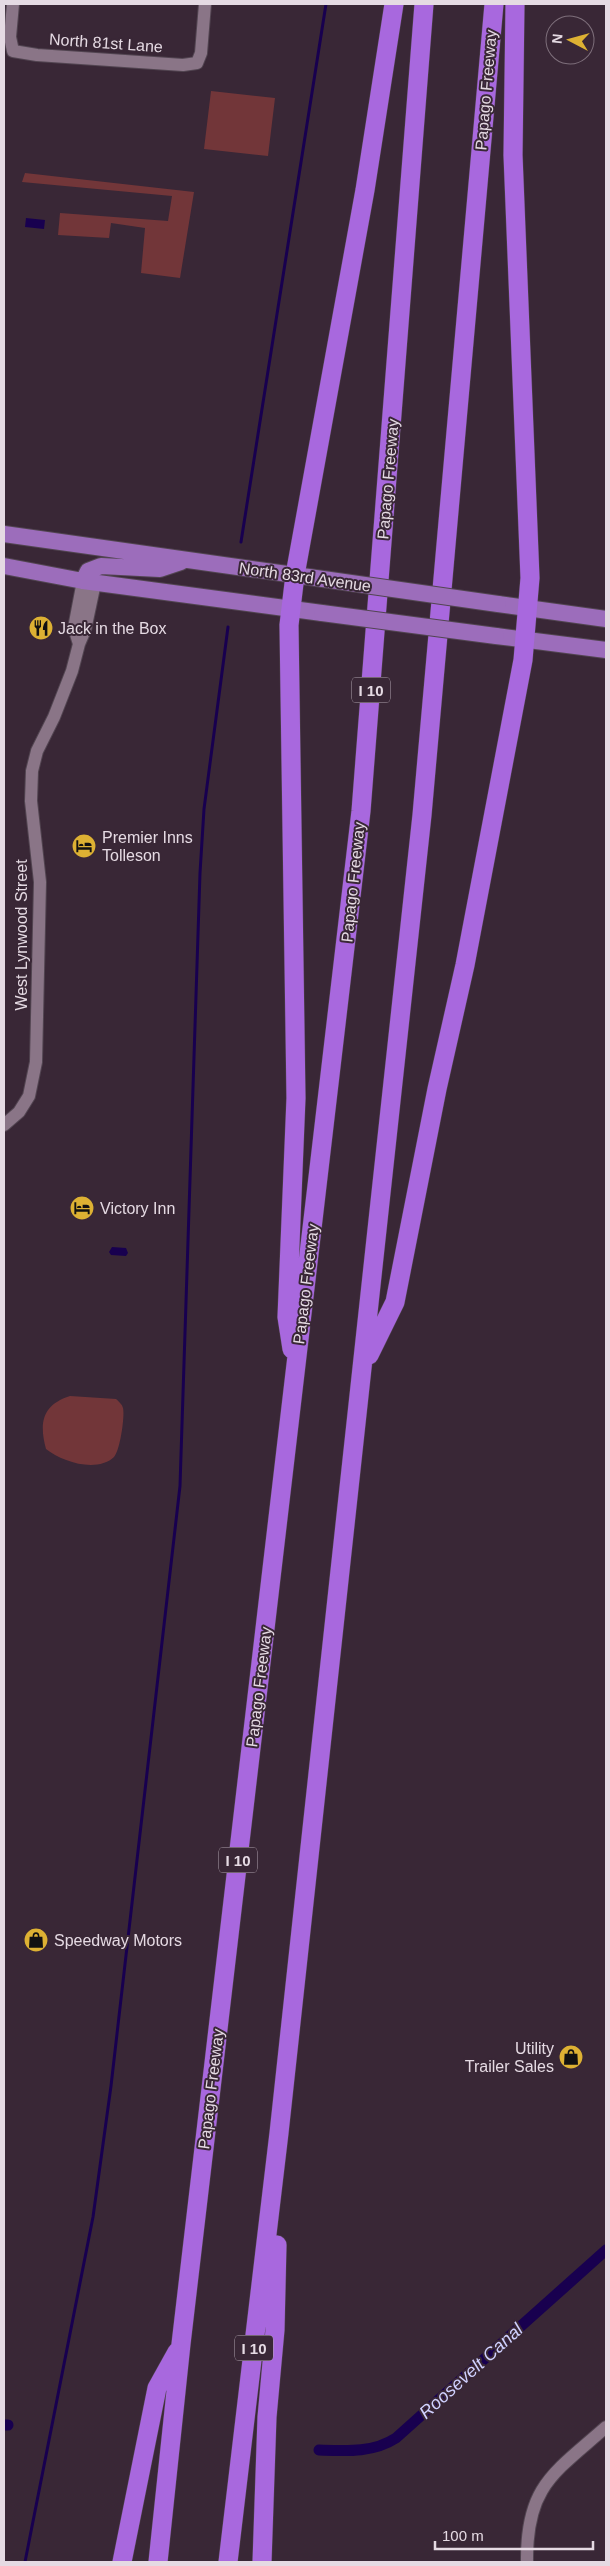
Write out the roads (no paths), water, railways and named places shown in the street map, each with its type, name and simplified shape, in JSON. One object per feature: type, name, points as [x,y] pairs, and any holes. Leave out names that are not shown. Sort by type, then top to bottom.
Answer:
[{"type":"highway","points":[[296,1375],[287,1318],[296,1098],[290,609],[366,182],[394,4]]},
{"type":"highway","name":"Papago Freeway","points":[[158,2562],[181,2344],[361,811],[424,4]]},
{"type":"highway","name":"Papago Freeway","points":[[228,2562],[279,2133],[422,815],[494,4]]},
{"type":"highway","points":[[363,1367],[394,1302],[436,1089],[465,965],[527,640],[530,578],[513,155],[515,4]]},
{"type":"highway","points":[[262,2562],[267,2417],[275,2330],[279,2133]]},
{"type":"highway","points":[[122,2562],[157,2388],[181,2344]]},
{"type":"main road","name":"North 83rd Avenue","points":[[4,534],[606,619]]},
{"type":"main road","points":[[89,582],[88,571],[101,566],[160,569],[186,561]]},
{"type":"main road","name":"North 83rd Avenue","points":[[4,566],[89,582],[202,598],[606,650]]},
{"type":"street","name":"North 81st Lane","points":[[13,4],[10,37],[13,51],[37,55],[183,65],[197,63],[201,52],[205,4]]},
{"type":"street","name":"West Lynwood Street","points":[[4,1124],[19,1112],[29,1096],[36,1062],[40,882],[31,801],[32,771],[42,739],[67,688],[79,644],[74,628],[89,582]]},
{"type":"street","points":[[527,2562],[527,2539],[539,2494],[549,2476],[606,2426]]},
{"type":"waterway","points":[[241,542],[326,4]]},
{"type":"waterway","points":[[25,2562],[93,2217],[111,2086],[180,1486],[200,873],[204,809],[228,627]]},
{"type":"waterway","name":"Roosevelt Canal","points":[[319,2450],[349,2451],[369,2449],[396,2438],[606,2250]]},
{"type":"place","name":"Jack in the Box","points":[[41,628]]},
{"type":"place","name":"Premier Inns Tolleson","points":[[84,846]]},
{"type":"place","name":"Victory Inn","points":[[82,1208]]},
{"type":"place","name":"Speedway Motors","points":[[36,1940]]},
{"type":"place","name":"Utility Trailer Sales","points":[[571,2057]]}]
